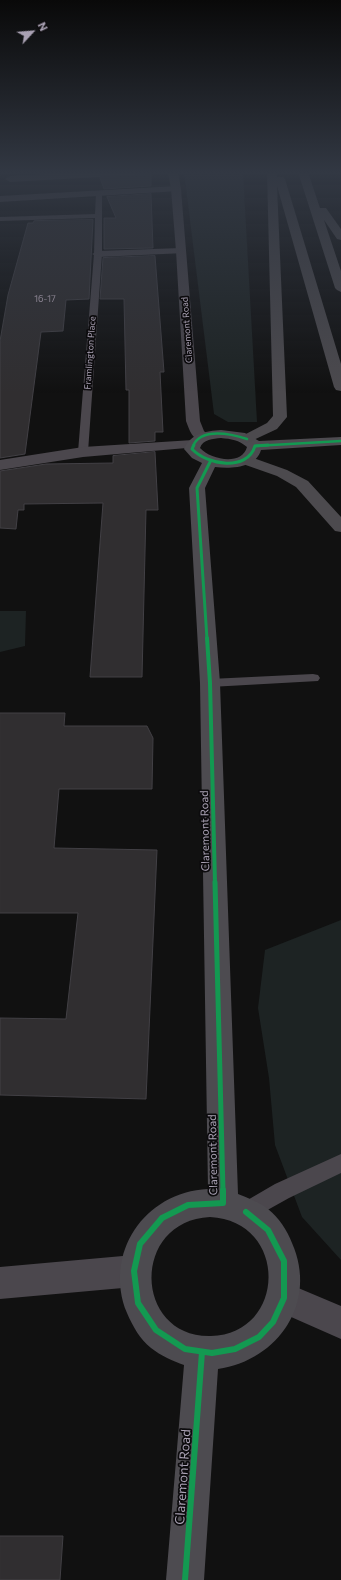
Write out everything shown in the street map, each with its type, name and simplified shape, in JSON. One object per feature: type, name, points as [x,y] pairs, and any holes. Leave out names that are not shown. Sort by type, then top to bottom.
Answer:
[{"type":"highway","points":[[251,443],[272,426],[280,417],[274,246]]},
{"type":"highway","points":[[300,246],[341,387]]},
{"type":"highway","points":[[327,246],[341,288]]},
{"type":"highway","points":[[244,460],[282,473],[302,484],[341,527]]},
{"type":"main road","points":[[251,443],[255,452],[251,456],[244,460],[228,463],[210,462],[201,459],[192,449],[198,441],[221,434],[235,435],[251,443],[312,443],[341,441]]},
{"type":"main road","name":"Claremont Road","points":[[210,462],[197,488],[210,683],[235,1208]]},
{"type":"main road","points":[[188,1204],[235,1208],[268,1230],[284,1261],[284,1298],[273,1322],[259,1336],[236,1349],[212,1353],[185,1349],[156,1330],[138,1303],[134,1271],[140,1244],[162,1218],[188,1204]]},
{"type":"main road","name":"Claremont Road","points":[[185,1580],[202,1352]]},
{"type":"street","name":"Claremont Road","points":[[181,246],[193,421],[198,433],[198,441]]},
{"type":"street","points":[[98,254],[181,251]]},
{"type":"street","points":[[0,464],[33,461],[83,452],[198,441]]},
{"type":"street","points":[[0,1283],[134,1271]]},
{"type":"street","points":[[284,1298],[341,1323]]},
{"type":"lane","name":"Framlington Place","points":[[83,452],[98,246]]},
{"type":"lane","points":[[210,683],[313,678]]},
{"type":"lane","points":[[235,1208],[282,1191],[341,1163]]},
{"type":"shaded area","points":[[193,246],[247,246],[257,422],[228,422],[214,414]]},
{"type":"shaded area","points":[[0,611],[26,611],[25,646],[0,652]]},
{"type":"shaded area","points":[[341,920],[341,1260],[302,1217],[275,1145],[269,1078],[258,1008],[265,950]]},
{"type":"building","points":[[22,246],[92,246],[89,299],[66,300],[63,331],[41,332],[25,454],[0,458],[0,341],[8,295]]},
{"type":"building","points":[[104,246],[153,246],[153,248],[104,249]]},
{"type":"building","points":[[155,256],[164,372],[160,372],[163,432],[155,432],[155,441],[129,443],[129,390],[126,390],[124,299],[100,299],[103,258]]},
{"type":"building","points":[[155,452],[158,510],[146,510],[142,677],[90,677],[103,503],[24,504],[24,510],[18,510],[16,529],[0,528],[0,471],[46,464],[113,463],[113,456]]},
{"type":"building","points":[[0,713],[65,713],[64,726],[147,726],[153,738],[152,789],[59,789],[54,848],[157,850],[146,1099],[0,1095],[0,1018],[66,1019],[78,913],[0,913]]},
{"type":"building","points":[[0,1536],[63,1536],[60,1580],[0,1580]]},
{"type":"cycle path","points":[[247,439],[224,434],[207,435],[195,442],[192,449],[206,460],[227,463],[247,459],[253,454],[255,446],[341,441]]},
{"type":"cycle path","points":[[210,462],[197,488],[210,683],[223,1203],[188,1205],[162,1218],[140,1244],[134,1271],[138,1303],[156,1330],[185,1349],[212,1353],[235,1349],[259,1337],[273,1322],[284,1298],[284,1261],[268,1230],[246,1212]]},
{"type":"cycle path","points":[[185,1580],[202,1352]]}]
